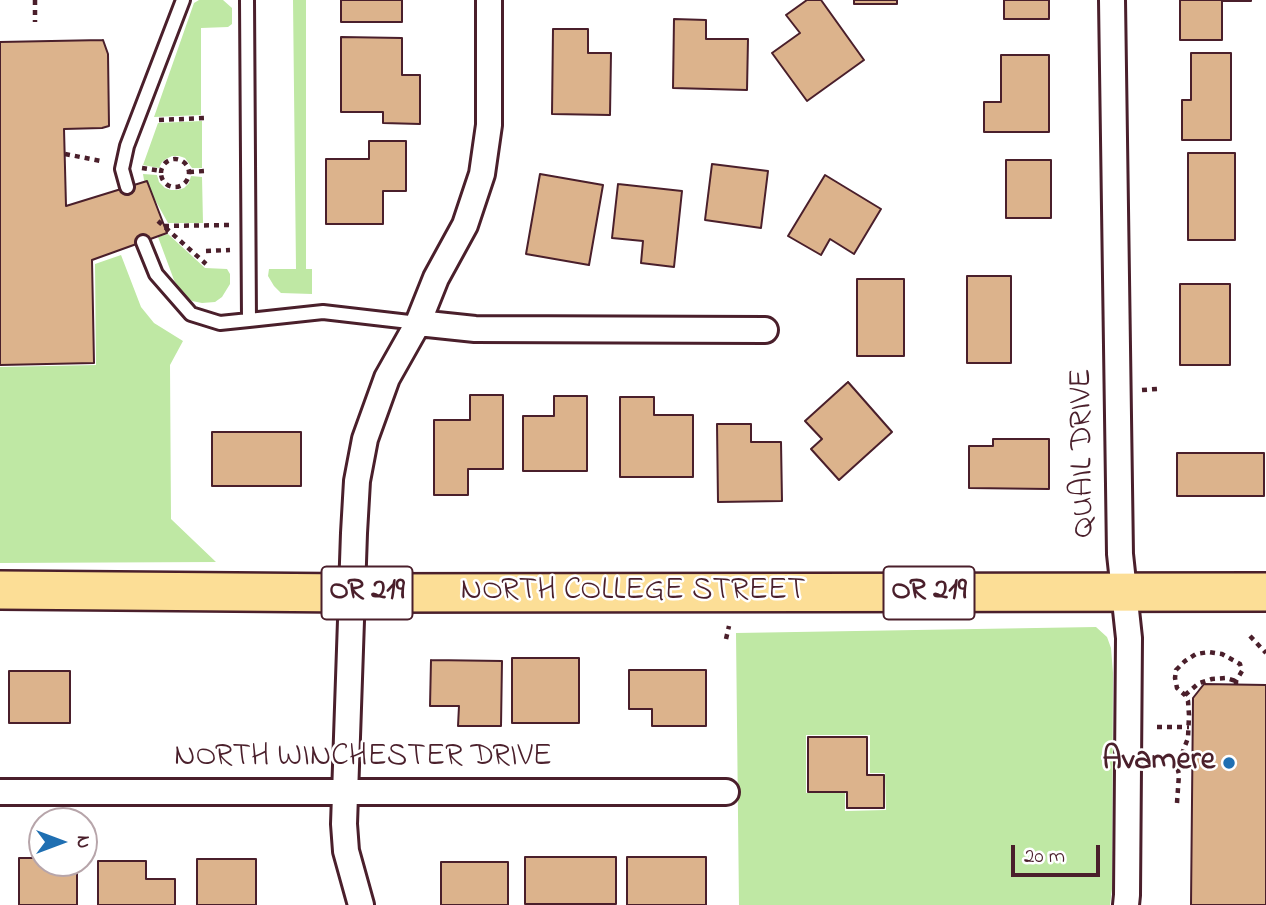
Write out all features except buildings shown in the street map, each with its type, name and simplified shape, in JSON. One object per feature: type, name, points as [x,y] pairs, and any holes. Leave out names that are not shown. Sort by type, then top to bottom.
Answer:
[{"type":"main road","name":"NORTH COLLEGE STREET","points":[[0,590],[352,593],[1266,592]]},
{"type":"street","points":[[361,905],[346,850],[344,824],[357,481],[365,439],[387,378],[418,323],[436,278],[465,225],[482,174],[489,125],[489,0]]},
{"type":"street","name":"QUAIL DRIVE","points":[[1112,0],[1120,554],[1129,638],[1125,905]]},
{"type":"street","points":[[418,323],[475,329],[765,330]]},
{"type":"street","name":"NORTH WINCHESTER DRIVE","points":[[0,792],[726,792]]},
{"type":"lane","points":[[127,187],[122,169],[127,146],[183,0]]},
{"type":"lane","points":[[247,0],[249,320]]},
{"type":"lane","points":[[143,242],[156,274],[191,314],[220,323],[323,312],[418,323]]},
{"type":"path","points":[[34,0],[34,22]]},
{"type":"path","points":[[155,120],[205,118]]},
{"type":"path","points":[[65,154],[101,161]]},
{"type":"path","points":[[173,159],[185,163],[189,172],[187,181],[175,187],[166,184],[162,172],[165,163],[173,159]]},
{"type":"path","points":[[140,168],[162,172]]},
{"type":"path","points":[[189,172],[205,171]]},
{"type":"path","points":[[159,221],[206,264]]},
{"type":"path","points":[[164,226],[233,225]]},
{"type":"path","points":[[206,251],[233,250]]},
{"type":"path","points":[[1250,636],[1266,653]]},
{"type":"path","points":[[1177,803],[1177,767],[1188,738],[1189,727],[1188,701],[1177,688],[1176,670],[1196,654],[1209,652],[1222,654],[1240,664],[1242,671],[1236,682],[1226,678],[1212,679],[1199,683],[1185,695]]},
{"type":"path","points":[[1157,727],[1189,727]]},
{"type":"green space","points":[[199,0],[223,0],[232,8],[232,24],[228,27],[201,28],[201,115],[154,117],[194,3]]},
{"type":"green space","points":[[293,0],[306,0],[306,269],[312,269],[312,294],[281,293],[268,276],[269,269],[296,269]]},
{"type":"green space","points":[[202,121],[202,168],[192,168],[185,158],[179,156],[166,159],[159,168],[143,165],[158,123]]},
{"type":"green space","points":[[143,174],[157,175],[159,182],[171,190],[184,188],[191,176],[202,177],[203,223],[168,223]]},
{"type":"green space","points":[[168,234],[205,268],[227,269],[230,284],[222,297],[215,302],[202,303],[192,301],[182,293],[174,280],[158,237]]},
{"type":"green space","points":[[121,255],[141,307],[154,323],[183,341],[170,365],[171,519],[216,562],[0,563],[0,367],[96,365],[95,264]]},
{"type":"green space","points":[[1096,627],[1107,637],[1111,648],[1113,673],[1110,905],[739,905],[736,633]],"holes":[[[806,735],[870,735],[870,773],[885,773],[886,810],[845,811],[845,793],[806,793]]]},
{"type":"place","name":"Avamere","points":[[1229,763]]}]
